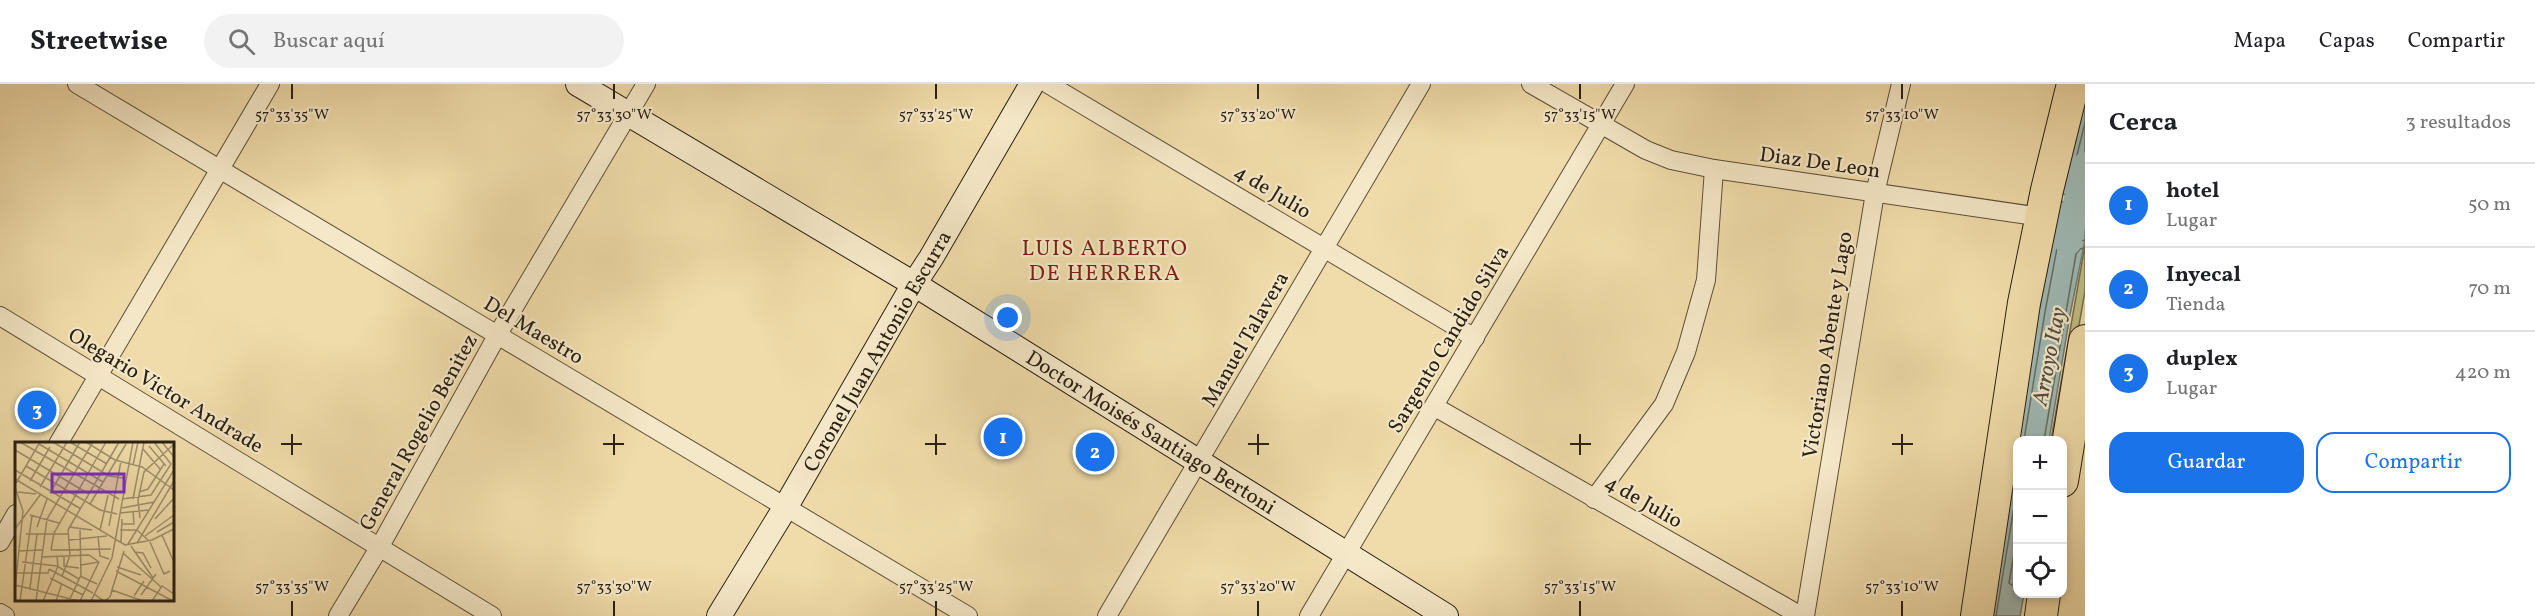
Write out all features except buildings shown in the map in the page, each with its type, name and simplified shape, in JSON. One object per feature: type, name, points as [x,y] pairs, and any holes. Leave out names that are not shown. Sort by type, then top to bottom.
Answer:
[{"type":"highway","points":[[1977,616],[2024,303],[2041,217],[2073,84]]},
{"type":"highway","points":[[2067,451],[2085,341]]},
{"type":"highway","points":[[2041,616],[2043,598]]},
{"type":"street","name":"Del Maestro","points":[[77,84],[968,616]]},
{"type":"street","points":[[59,442],[270,84]]},
{"type":"street","name":"Doctor Moisés Santiago Bertoni","points":[[578,84],[914,284],[1446,616]]},
{"type":"street","name":"General Rogelio Benitez","points":[[338,616],[379,548],[498,334],[646,84]]},
{"type":"street","name":"Coronel Juan Antonio Escurra","points":[[718,616],[785,508],[1032,84]]},
{"type":"street","name":"4 de Julio","points":[[1048,84],[1475,338]]},
{"type":"street","name":"Manuel Talavera","points":[[1107,616],[1421,84]]},
{"type":"street","name":"Diaz De Leon","points":[[1531,84],[1646,150],[1671,160],[1714,169],[2041,217]]},
{"type":"street","name":"Sargento Candido Silva","points":[[1309,616],[1624,84]]},
{"type":"street","name":"Victoriano Abente y Lago","points":[[1803,616],[1875,193],[1901,84]]},
{"type":"street","points":[[1594,499],[1664,404],[1686,352],[1706,280],[1714,169]]},
{"type":"street","name":"Olegario Victor Andrade","points":[[0,316],[492,616]]},
{"type":"street","name":"4 de Julio","points":[[1435,406],[1594,499],[1803,616]]},
{"type":"street","points":[[0,542],[15,516]]},
{"type":"street","points":[[0,613],[5,616]]},
{"type":"shaded area","points":[[2085,245],[2085,291],[2060,436],[2052,436]]},
{"type":"water","points":[[2085,100],[2085,200],[2062,194]]},
{"type":"water","points":[[2060,201],[2085,207],[2085,240],[2050,436],[2019,436]]},
{"type":"water","points":[[2013,469],[2013,598],[2023,598],[2020,616],[1990,616]]},
{"type":"waterway","name":"Arroyo Itay","points":[[2068,242],[2085,166]]},
{"type":"place","name":"duplex","points":[[37,410]]},
{"type":"place","name":"hotel","points":[[1003,437]]},
{"type":"place","name":"Inyecal","points":[[1095,452]]},
{"type":"district","name":"LUIS ALBERTO DE HERRERA","points":[[1105,260]]}]
